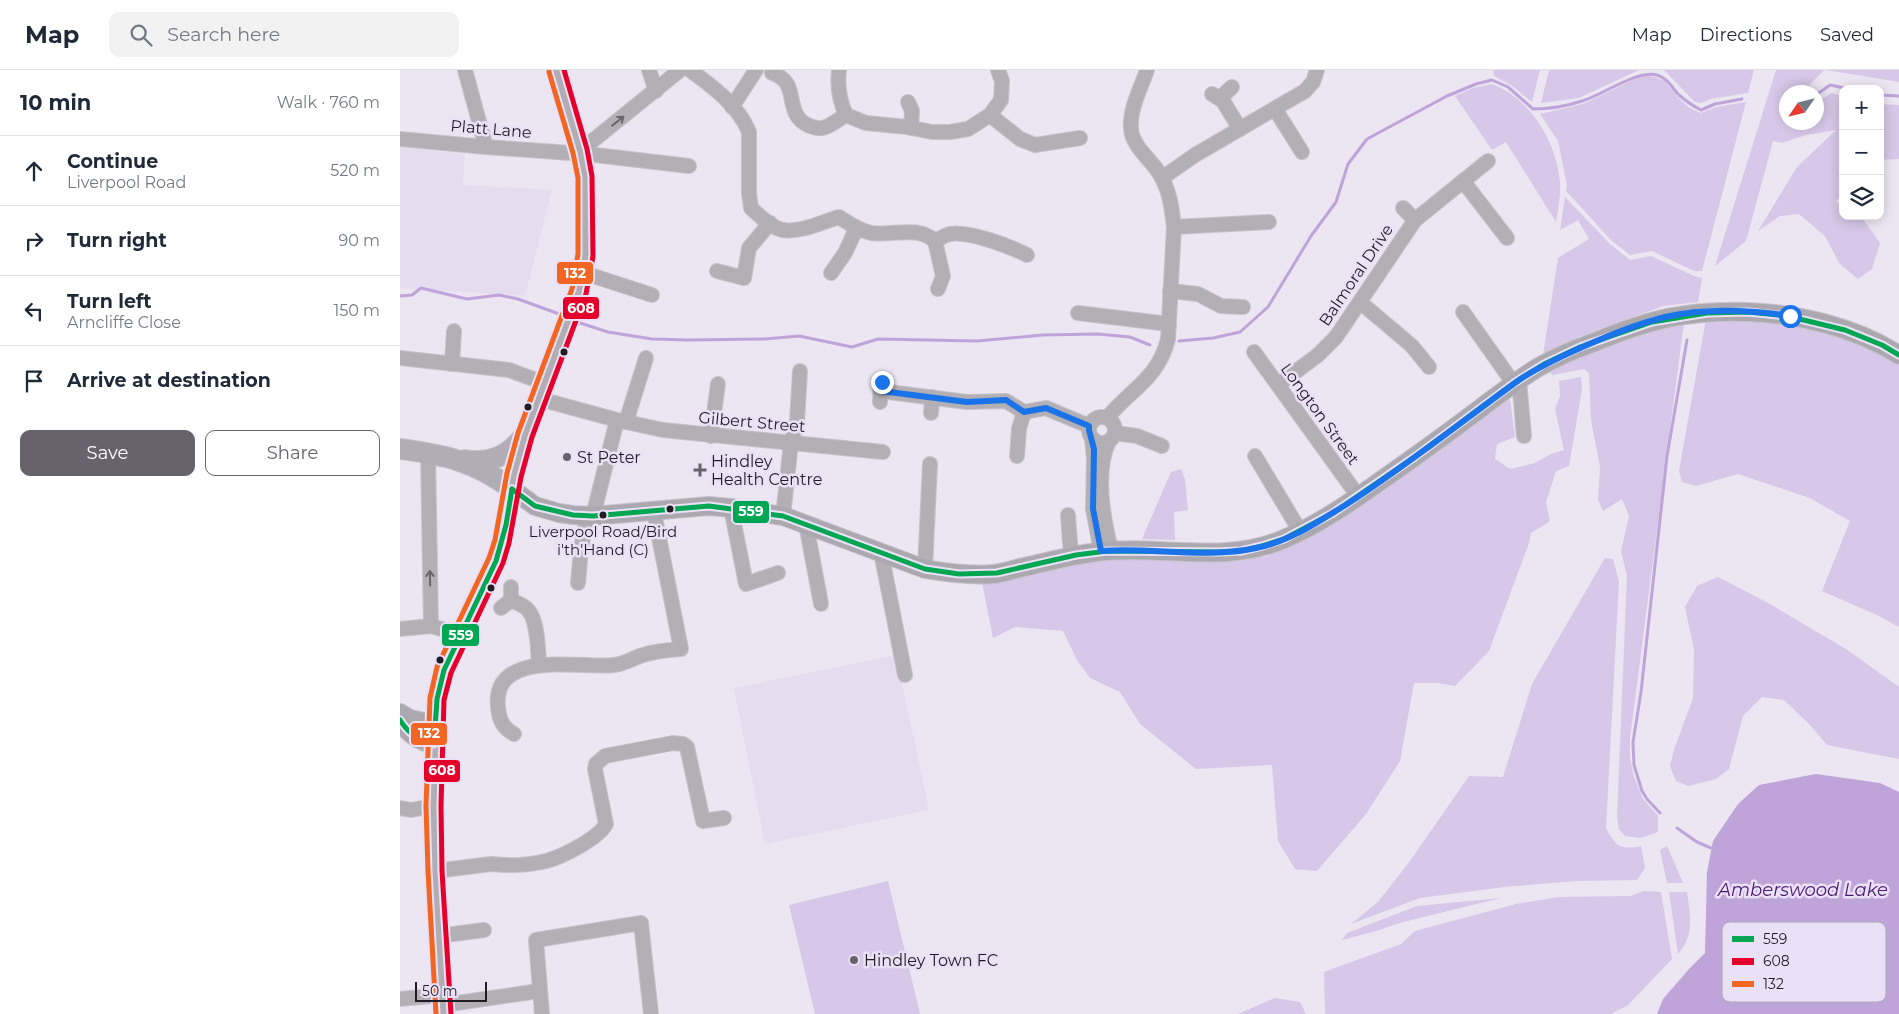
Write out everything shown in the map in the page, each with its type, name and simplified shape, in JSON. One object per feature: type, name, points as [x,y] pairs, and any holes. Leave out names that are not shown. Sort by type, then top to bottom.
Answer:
[{"type":"highway","points":[[400,449],[475,462],[484,462],[496,458],[510,451],[524,435],[548,393],[564,331],[584,273],[586,255],[587,197],[585,177],[580,152],[556,70]]},
{"type":"highway","points":[[443,1004],[434,871],[433,806],[435,724],[440,684],[460,634],[496,561],[506,525],[516,462],[524,435]]},
{"type":"highway","points":[[456,458],[488,473],[512,489]]},
{"type":"main road","points":[[512,489],[532,504],[559,513],[590,516],[709,506],[783,516],[925,569],[946,573],[996,574],[1071,556],[1106,551],[1223,553],[1268,545],[1300,531],[1358,496],[1517,382],[1554,359],[1631,327],[1667,317],[1720,311],[1768,313],[1813,321],[1854,334],[1899,355]]},
{"type":"main road","points":[[400,713],[410,720],[435,724]]},
{"type":"main road","points":[[400,720],[413,736],[425,743],[434,744]]},
{"type":"street","points":[[465,70],[486,147]]},
{"type":"street","points":[[649,70],[656,91]]},
{"type":"street","points":[[580,152],[680,70]]},
{"type":"street","points":[[690,70],[716,90],[745,123],[748,132],[751,208],[782,230],[798,229],[839,217],[856,229],[872,233],[916,232],[928,234],[935,241],[943,276],[938,288]]},
{"type":"street","points":[[732,107],[756,70]]},
{"type":"street","points":[[839,70],[840,101],[846,115],[866,123],[932,132],[968,129],[990,115],[1001,100],[1002,80],[998,70]]},
{"type":"street","points":[[1108,417],[1155,371],[1165,352],[1169,324],[1174,226],[1170,199],[1162,178],[1135,141],[1131,130],[1133,112],[1147,70]]},
{"type":"street","points":[[1162,178],[1196,155],[1310,87],[1316,77],[1317,70]]},
{"type":"street","points":[[772,73],[782,77],[792,94],[796,115],[808,127],[824,128],[846,115]]},
{"type":"street","points":[[1232,87],[1216,96],[1240,129]]},
{"type":"street","points":[[908,102],[912,111],[911,128]]},
{"type":"street","points":[[1275,109],[1302,152]]},
{"type":"street","points":[[990,115],[1020,139],[1035,145],[1080,138]]},
{"type":"street","name":"Platt Lane","points":[[401,137],[486,147],[570,153],[580,152],[690,166]]},
{"type":"street","name":"Balmoral Drive","points":[[1278,385],[1327,346],[1345,326],[1398,242],[1415,220],[1488,161]]},
{"type":"street","points":[[1463,181],[1507,238]]},
{"type":"street","name":"Balmoral Drive","points":[[1403,208],[1415,220]]},
{"type":"street","points":[[1174,226],[1270,222]]},
{"type":"street","points":[[717,270],[744,278],[748,248],[770,223]]},
{"type":"street","points":[[831,273],[845,253],[856,229]]},
{"type":"street","points":[[935,241],[950,234],[969,236],[995,242],[1027,255]]},
{"type":"street","points":[[584,273],[652,295]]},
{"type":"street","points":[[1170,291],[1198,294],[1221,306],[1243,307]]},
{"type":"street","points":[[1360,302],[1412,346],[1429,367]]},
{"type":"street","points":[[1463,312],[1517,382],[1524,436]]},
{"type":"street","points":[[1078,313],[1169,324]]},
{"type":"street","points":[[452,364],[454,331]]},
{"type":"street","name":"Longton Street","points":[[1254,352],[1358,496]]},
{"type":"street","name":"Gilbert Street","points":[[400,358],[509,370],[548,393],[622,421],[663,430],[883,452]]},
{"type":"street","points":[[578,583],[581,549],[590,516],[622,421],[646,358]]},
{"type":"street","points":[[783,516],[791,443],[797,422],[800,371]]},
{"type":"street","points":[[711,436],[718,384]]},
{"type":"street","points":[[881,392],[932,396],[967,402],[1006,400],[1024,412],[1046,408],[1091,432],[1102,443],[1112,437],[1137,436],[1162,446]]},
{"type":"street","points":[[931,413],[932,396]]},
{"type":"street","points":[[1018,456],[1019,429],[1024,412]]},
{"type":"street","points":[[1103,416],[1108,417],[1115,425],[1103,464],[1102,497],[1106,551],[1093,509],[1094,459],[1091,432],[1094,418],[1103,416]]},
{"type":"street","points":[[428,453],[431,626]]},
{"type":"street","points":[[1255,456],[1300,531]]},
{"type":"street","points":[[925,569],[930,464]]},
{"type":"street","points":[[731,508],[746,584],[778,573]]},
{"type":"street","points":[[514,734],[496,726],[498,697],[502,683],[513,673],[539,665],[618,665],[656,652],[682,655],[654,512]]},
{"type":"street","points":[[1068,515],[1071,556]]},
{"type":"street","points":[[806,524],[822,604]]},
{"type":"street","points":[[881,552],[905,675]]},
{"type":"street","points":[[507,598],[528,609],[532,615],[535,622],[539,665]]},
{"type":"street","points":[[400,629],[431,626],[460,634]]},
{"type":"street","points":[[434,871],[491,864],[545,861],[580,845],[600,833],[606,824],[595,769],[596,764],[605,756],[672,743],[683,744],[687,747],[696,822],[724,818]]},
{"type":"street","points":[[400,808],[410,810],[433,806]]},
{"type":"street","points":[[542,1014],[536,940],[641,922],[651,1014]]},
{"type":"street","points":[[438,936],[484,930]]},
{"type":"street","points":[[400,999],[443,1004],[539,991]]},
{"type":"shaded area","points":[[1493,70],[1540,70],[1532,102],[1511,85],[1494,76]]},
{"type":"shaded area","points":[[1549,70],[1639,70],[1579,98],[1541,103]]},
{"type":"shaded area","points":[[1664,70],[1754,70],[1748,93],[1710,99],[1702,103],[1695,102]]},
{"type":"shaded area","points":[[1776,70],[1824,70],[1810,85],[1779,85],[1779,130],[1824,130],[1824,98],[1831,93],[1839,95],[1839,197],[1836,202],[1839,204],[1839,220],[1864,220],[1880,243],[1872,269],[1858,279],[1840,264],[1825,236],[1799,214],[1780,216],[1758,231],[1797,167],[1836,130],[1806,135],[1782,143],[1773,141],[1746,241],[1715,266]]},
{"type":"shaded area","points":[[1826,70],[1899,70],[1899,82]]},
{"type":"shaded area","points":[[1641,76],[1652,76],[1665,81],[1688,107],[1701,113],[1716,107],[1746,102],[1702,271],[1694,271],[1652,251],[1630,255],[1612,241],[1566,191],[1567,185],[1558,141],[1540,114],[1583,104]]},
{"type":"shaded area","points":[[1492,84],[1518,100],[1539,123],[1547,137],[1558,168],[1560,183],[1556,222],[1506,142],[1492,150],[1455,96],[1473,88]]},
{"type":"shaded area","points":[[1884,104],[1899,105],[1899,159],[1884,160]]},
{"type":"shaded area","points":[[400,147],[465,154],[463,185],[552,190],[525,296],[400,288]]},
{"type":"shaded area","points":[[1565,197],[1610,244],[1630,260],[1651,256],[1702,278],[1698,302],[1663,306],[1579,337],[1543,355],[1558,258],[1589,239],[1578,220],[1560,230]]},
{"type":"shaded area","points":[[1762,318],[1819,325],[1899,362],[1899,627],[1822,591],[1850,521],[1810,498],[1738,474],[1696,486],[1682,482],[1679,471],[1706,319]]},
{"type":"shaded area","points":[[1684,322],[1630,738],[1630,758],[1634,777],[1643,799],[1658,816],[1658,832],[1641,838],[1625,836],[1619,829],[1617,817],[1627,576],[1621,551],[1629,516],[1622,499],[1603,511],[1598,499],[1600,467],[1591,420],[1589,373],[1584,369],[1552,375],[1549,369],[1640,332]]},
{"type":"shaded area","points":[[1581,377],[1582,389],[1569,466],[1556,471],[1546,502],[1550,521],[1531,533],[1489,651],[1455,686],[1438,683],[1414,683],[1400,761],[1366,814],[1317,871],[1295,869],[1278,841],[1272,765],[1196,769],[1140,724],[1120,692],[1090,678],[1077,660],[1063,631],[1015,627],[993,638],[982,582],[1092,559],[1264,557],[1302,541],[1416,467],[1510,399],[1515,437],[1497,444],[1495,459],[1510,469],[1535,463],[1551,454],[1564,450],[1555,409],[1560,396],[1559,381]]},
{"type":"shaded area","points":[[1181,469],[1185,480],[1188,510],[1174,512],[1175,540],[1142,539],[1171,472]]},
{"type":"shaded area","points":[[1605,558],[1613,559],[1619,581],[1606,828],[1619,846],[1628,848],[1641,846],[1645,868],[1637,880],[1577,881],[1504,887],[1420,898],[1351,924],[1378,902],[1410,861],[1469,776],[1503,777],[1532,684]]},
{"type":"shaded area","points":[[1718,577],[1768,603],[1846,649],[1899,687],[1899,759],[1827,745],[1811,726],[1784,700],[1762,697],[1743,716],[1729,769],[1716,779],[1688,786],[1676,781],[1670,766],[1693,698],[1694,650],[1685,607],[1697,586]]},
{"type":"shaded area","points":[[896,655],[929,810],[765,844],[734,688]]},
{"type":"shaded area","points":[[1667,846],[1683,883],[1667,883],[1660,850]]},
{"type":"shaded area","name":"Hindley Town FC","points":[[888,881],[920,1014],[815,1014],[789,905]]},
{"type":"shaded area","points":[[1643,891],[1661,892],[1672,959],[1628,1005],[1611,1014],[1325,1014],[1324,972],[1401,944],[1415,931],[1516,904],[1559,897],[1631,896]]},
{"type":"shaded area","points":[[1669,892],[1687,892],[1690,917],[1689,932],[1687,940],[1678,954]]},
{"type":"shaded area","points":[[1501,898],[1403,922],[1342,940],[1347,933],[1417,906]]},
{"type":"shaded area","points":[[1275,998],[1300,1002],[1306,1014],[1238,1014]]},
{"type":"water","name":"Amberswood Lake","points":[[1816,774],[1880,783],[1899,792],[1899,1014],[1657,1014],[1663,999],[1705,953],[1707,872],[1713,841],[1738,804],[1759,785]]},
{"type":"waterway","points":[[1179,341],[1213,338],[1240,332],[1268,307],[1311,236],[1336,202],[1348,164],[1367,139],[1447,96],[1476,84],[1492,80],[1508,87],[1533,109],[1552,108],[1582,101],[1630,79],[1649,74],[1665,79],[1679,95],[1701,110],[1715,104],[1742,99]]},
{"type":"waterway","points":[[1824,89],[1830,85],[1839,87]]},
{"type":"waterway","points":[[1884,95],[1899,96]]},
{"type":"waterway","points":[[400,296],[412,295],[421,288],[467,299],[499,295],[518,299],[562,315]]},
{"type":"waterway","points":[[574,321],[608,332],[652,339],[765,339],[799,336],[852,347],[878,339],[977,341],[1043,335],[1098,334],[1130,337],[1150,345]]},
{"type":"waterway","points":[[1660,813],[1642,791],[1634,765],[1633,742],[1641,692],[1667,456],[1687,340]]},
{"type":"waterway","points":[[1677,828],[1697,842],[1711,848]]},
{"type":"transit line","name":"608","points":[[451,1014],[442,871],[441,806],[444,700],[451,673],[503,563],[509,543],[521,477],[532,437],[586,294],[593,256],[592,176],[587,149],[564,70]]},
{"type":"transit line","name":"132","points":[[436,1014],[426,806],[430,698],[437,667],[489,558],[495,540],[507,473],[518,433],[572,289],[578,254],[578,178],[573,153],[549,72]]},
{"type":"transit line","name":"559","points":[[512,489],[535,506],[573,515],[593,516],[709,506],[783,516],[925,569],[959,574],[997,573],[1076,555],[1107,551],[1241,551],[1284,539],[1333,513],[1416,456],[1514,383],[1544,364],[1580,347],[1652,322],[1707,313],[1748,312],[1787,316],[1845,330],[1882,345],[1899,355]]},
{"type":"transit line","name":"559","points":[[400,720],[414,736],[434,744],[437,699],[444,670],[496,561],[506,525],[512,489]]},
{"type":"place","name":"St Peter","points":[[567,457]]},
{"type":"place","name":"Hindley Health Centre","points":[[700,470]]},
{"type":"place","name":"Liverpool Road/Bird i'th'Hand (C)","points":[[603,515]]},
{"type":"place","name":"Hindley Town FC","points":[[854,960]]},
{"type":"route","points":[[882,382],[881,391],[932,396],[967,402],[1006,400],[1024,412],[1046,408],[1089,426],[1094,449],[1092,499],[1094,520],[1101,551],[1223,553],[1268,545],[1317,522],[1406,464],[1519,380],[1539,367],[1573,350],[1631,327],[1686,314],[1720,311],[1790,316]]}]
